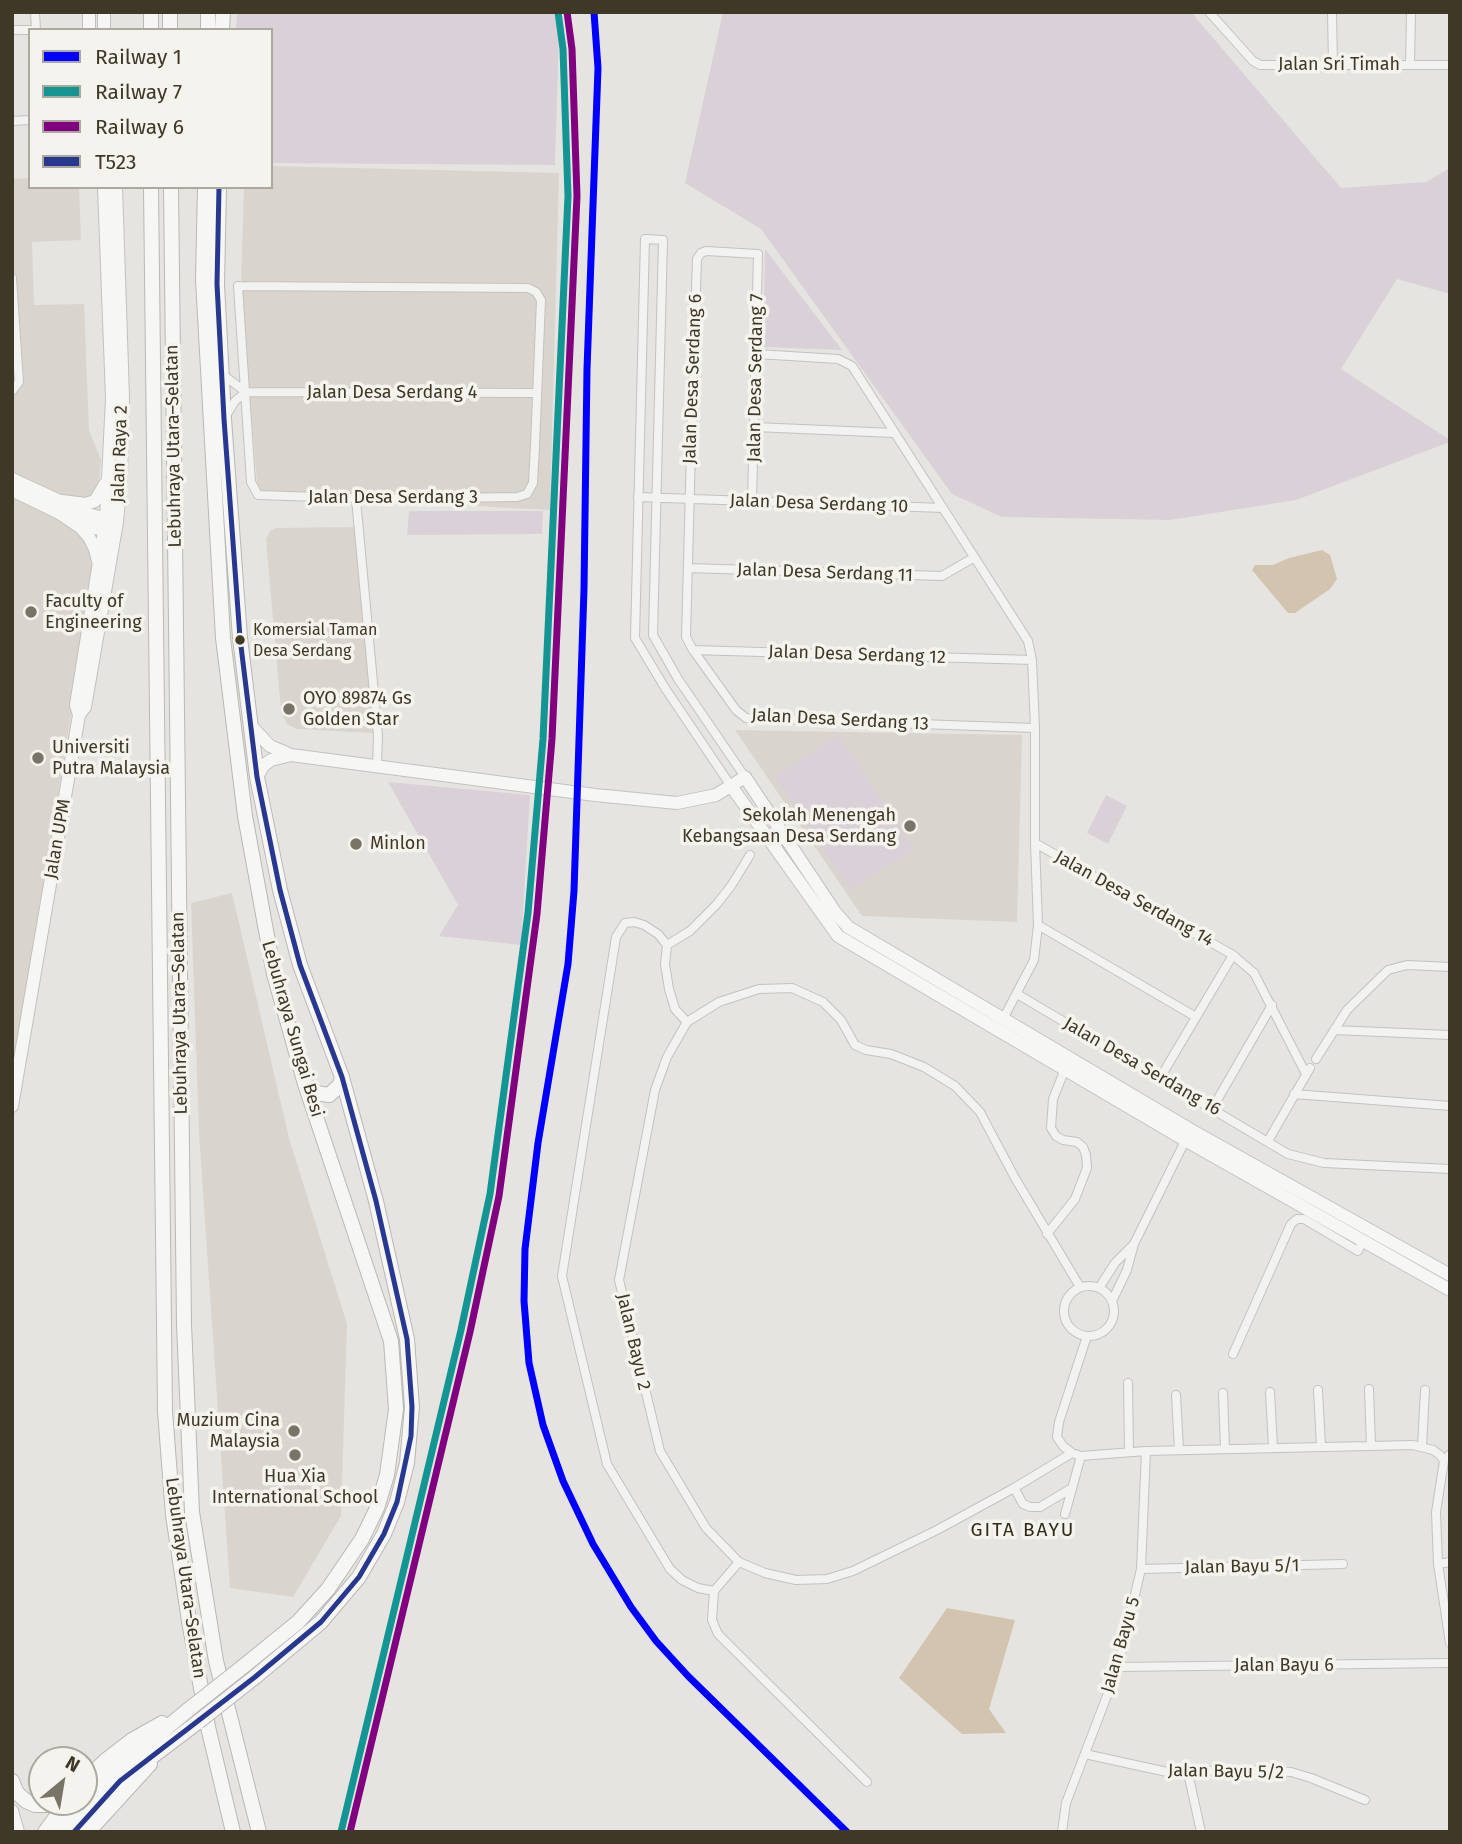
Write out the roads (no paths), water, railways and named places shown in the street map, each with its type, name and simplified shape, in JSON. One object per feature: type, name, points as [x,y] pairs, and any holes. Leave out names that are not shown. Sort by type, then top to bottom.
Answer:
[{"type":"highway","name":"Lebuhraya Utara–Selatan","points":[[151,189],[165,1411],[173,1515],[189,1622],[208,1727],[233,1832]]},
{"type":"highway","name":"Lebuhraya Utara–Selatan","points":[[171,189],[184,1324],[191,1500],[216,1661],[259,1832]]},
{"type":"highway","name":"Lebuhraya Sungai Besi","points":[[135,1760],[186,1712],[298,1622],[328,1589],[362,1539],[377,1508],[393,1444],[396,1409],[391,1341],[305,1084],[274,974],[245,816],[223,638],[203,280],[205,189]]},
{"type":"highway","name":"Lebuhraya Sungai Besi","points":[[135,1760],[154,1753],[198,1723],[255,1677],[321,1622],[359,1577],[384,1534],[397,1502],[407,1463],[412,1407],[407,1339],[376,1200],[342,1077],[299,965],[280,890],[257,777],[240,638],[224,419],[217,284],[219,189]]},
{"type":"highway","points":[[305,1084],[316,1093],[329,1095],[340,1085],[342,1077]]},
{"type":"highway","points":[[98,1768],[132,1740],[186,1712]]},
{"type":"highway","points":[[88,1832],[148,1768],[154,1753]]},
{"type":"highway","points":[[98,1789],[135,1760]]},
{"type":"highway","points":[[74,1832],[135,1760]]},
{"type":"highway","points":[[12,1781],[18,1793],[28,1802]]},
{"type":"highway","points":[[45,1832],[57,1816]]},
{"type":"highway","points":[[59,1832],[71,1816]]},
{"type":"street","name":"Jalan Sri Timah","points":[[1209,12],[1253,61],[1260,65],[1450,65]]},
{"type":"street","points":[[1332,12],[1333,65]]},
{"type":"street","points":[[1410,12],[1410,65]]},
{"type":"street","name":"Jalan Raya 2","points":[[104,189],[112,398],[110,526]]},
{"type":"street","name":"Jalan Raya 2","points":[[79,715],[85,707],[121,466],[122,398],[116,189]]},
{"type":"street","points":[[1450,1275],[1188,1135],[1065,1069],[1000,1024],[838,936],[665,688],[635,638],[645,239],[663,240],[653,635],[678,679],[835,912],[848,927],[1000,1024],[1188,1135],[1363,1241],[1450,1290]]},
{"type":"street","name":"Jalan Desa Serdang 7","points":[[697,259],[706,251],[758,254],[752,501]]},
{"type":"street","name":"Jalan Desa Serdang 6","points":[[686,637],[697,259]]},
{"type":"street","points":[[12,278],[19,382],[12,391]]},
{"type":"street","points":[[246,393],[238,286],[528,288],[536,292],[541,300],[537,393]]},
{"type":"street","points":[[757,354],[838,359],[852,366],[1028,641],[1032,660],[1035,728],[1038,925],[1034,960],[1000,1024]]},
{"type":"street","points":[[222,375],[246,393]]},
{"type":"street","points":[[224,419],[235,401],[246,393]]},
{"type":"street","name":"Jalan Desa Serdang 4","points":[[246,393],[537,393]]},
{"type":"street","name":"Jalan Desa Serdang 3","points":[[246,393],[251,482],[258,495],[356,499],[517,497],[527,494],[533,483],[537,393]]},
{"type":"street","points":[[755,427],[894,433]]},
{"type":"street","points":[[12,490],[58,505],[86,503],[95,501],[110,474]]},
{"type":"street","points":[[12,479],[58,505],[84,525],[110,526]]},
{"type":"street","name":"Jalan Desa Serdang 10","points":[[638,497],[943,509]]},
{"type":"street","points":[[356,499],[378,736],[377,766]]},
{"type":"street","points":[[58,505],[89,537],[99,568]]},
{"type":"street","name":"Jalan UPM","points":[[12,1106],[79,715],[76,705],[99,568],[110,526]]},
{"type":"street","name":"Jalan Desa Serdang 11","points":[[688,568],[942,576],[973,558]]},
{"type":"street","name":"Jalan Desa Serdang 13","points":[[686,637],[736,710],[746,718],[1035,728]]},
{"type":"street","name":"Jalan Desa Serdang 12","points":[[693,650],[1032,660]]},
{"type":"street","points":[[250,725],[270,746],[291,755],[594,795],[677,803],[716,795],[745,777]]},
{"type":"street","points":[[257,777],[264,765],[271,760],[291,755]]},
{"type":"street","name":"Jalan Desa Serdang 14","points":[[1035,844],[1233,955],[1254,973],[1308,1071],[1294,1094]]},
{"type":"street","points":[[667,945],[690,931],[716,905],[750,855]]},
{"type":"street","points":[[714,1591],[690,1584],[670,1570],[607,1464],[562,1276],[616,937],[625,923],[634,922],[658,934],[667,945],[665,964],[669,989],[675,1009],[687,1022],[719,1002],[759,989],[792,988],[823,1002],[841,1020],[855,1045],[866,1050],[891,1054],[924,1067],[955,1086],[980,1112],[1015,1178],[1080,1287]]},
{"type":"street","points":[[1038,925],[1196,1017]]},
{"type":"street","points":[[1160,1078],[1233,955]]},
{"type":"street","points":[[1316,1059],[1347,1010],[1388,970],[1407,965],[1450,967]]},
{"type":"street","name":"Jalan Desa Serdang 16","points":[[1017,994],[1288,1154],[1324,1163],[1450,1169]]},
{"type":"street","points":[[1212,1108],[1272,1005]]},
{"type":"street","name":"Jalan Bayu 2","points":[[687,1022],[667,1058],[655,1090],[619,1280],[660,1451],[706,1528],[739,1562]]},
{"type":"street","points":[[1334,1030],[1450,1035]]},
{"type":"street","points":[[1048,1234],[1075,1199],[1087,1168],[1083,1147],[1077,1142],[1056,1136],[1051,1128],[1053,1099],[1065,1069]]},
{"type":"street","points":[[1268,1141],[1294,1094],[1450,1106]]},
{"type":"street","points":[[1112,1301],[1128,1270],[1134,1244],[1188,1135]]},
{"type":"street","points":[[1233,1354],[1291,1224],[1297,1219],[1304,1219],[1358,1251],[1363,1241]]},
{"type":"street","points":[[1098,1288],[1115,1263],[1134,1244]]},
{"type":"street","points":[[1080,1287],[1098,1288],[1112,1301],[1114,1315],[1101,1333],[1087,1336],[1075,1331],[1066,1321],[1064,1314],[1068,1298],[1080,1287]]},
{"type":"street","points":[[1087,1336],[1059,1422],[1057,1437],[1072,1453],[1081,1456],[1146,1451],[1371,1445],[1422,1446],[1447,1458],[1436,1512],[1438,1564],[1450,1643]]},
{"type":"street","points":[[1128,1383],[1129,1452]]},
{"type":"street","points":[[1369,1389],[1371,1445]]},
{"type":"street","points":[[1318,1390],[1321,1446]]},
{"type":"street","points":[[1422,1446],[1425,1390]]},
{"type":"street","points":[[1270,1392],[1273,1447]]},
{"type":"street","points":[[1223,1394],[1225,1449]]},
{"type":"street","points":[[1177,1395],[1179,1450]]},
{"type":"street","name":"Jalan Bayu 5","points":[[1062,1832],[1066,1803],[1118,1667],[1141,1569],[1146,1451]]},
{"type":"street","points":[[867,1782],[718,1634],[712,1620],[714,1591],[739,1562],[765,1573],[796,1580],[827,1579],[853,1572],[1014,1488],[1072,1453]]},
{"type":"street","points":[[1065,1514],[1081,1456]]},
{"type":"street","points":[[1014,1488],[1023,1504],[1030,1507],[1040,1507],[1072,1488]]},
{"type":"street","points":[[1438,1564],[1450,1562]]},
{"type":"street","name":"Jalan Bayu 5/1","points":[[1141,1569],[1343,1564]]},
{"type":"street","name":"Jalan Bayu 6","points":[[1118,1667],[1450,1664]]},
{"type":"street","name":"Jalan Bayu 5/2","points":[[1085,1754],[1155,1770],[1188,1773],[1249,1770],[1291,1772],[1365,1800]]},
{"type":"street","points":[[1188,1773],[1201,1832]]},
{"type":"street","points":[[12,1811],[18,1832]]},
{"type":"rail line","name":"7","points":[[341,1832],[461,1330],[490,1194],[528,913],[543,739],[568,196],[563,49],[558,12]]},
{"type":"rail line","name":"6","points":[[350,1832],[470,1332],[499,1196],[537,914],[552,739],[577,196],[572,49],[567,12]]},
{"type":"rail line","name":"1","points":[[594,12],[598,68],[587,369],[584,589],[574,891],[568,964],[538,1143],[525,1249],[524,1301],[529,1363],[543,1425],[563,1481],[593,1544],[631,1607],[656,1641],[688,1676],[847,1832]]},
{"type":"place","name":"Faculty of Engineering","points":[[31,612]]},
{"type":"place","name":"Komersial Taman Desa Serdang","points":[[240,640]]},
{"type":"place","name":"OYO 89874 Gs Golden Star","points":[[289,709]]},
{"type":"place","name":"Universiti Putra Malaysia","points":[[38,758]]},
{"type":"place","name":"Sekolah Menengah Kebangsaan Desa Serdang","points":[[910,826]]},
{"type":"place","name":"Minlon","points":[[356,844]]},
{"type":"place","name":"Muzium Cina Malaysia","points":[[294,1431]]},
{"type":"place","name":"Hua Xia International School","points":[[295,1455]]},
{"type":"district","name":"GITA BAYU","points":[[1023,1531]]}]
